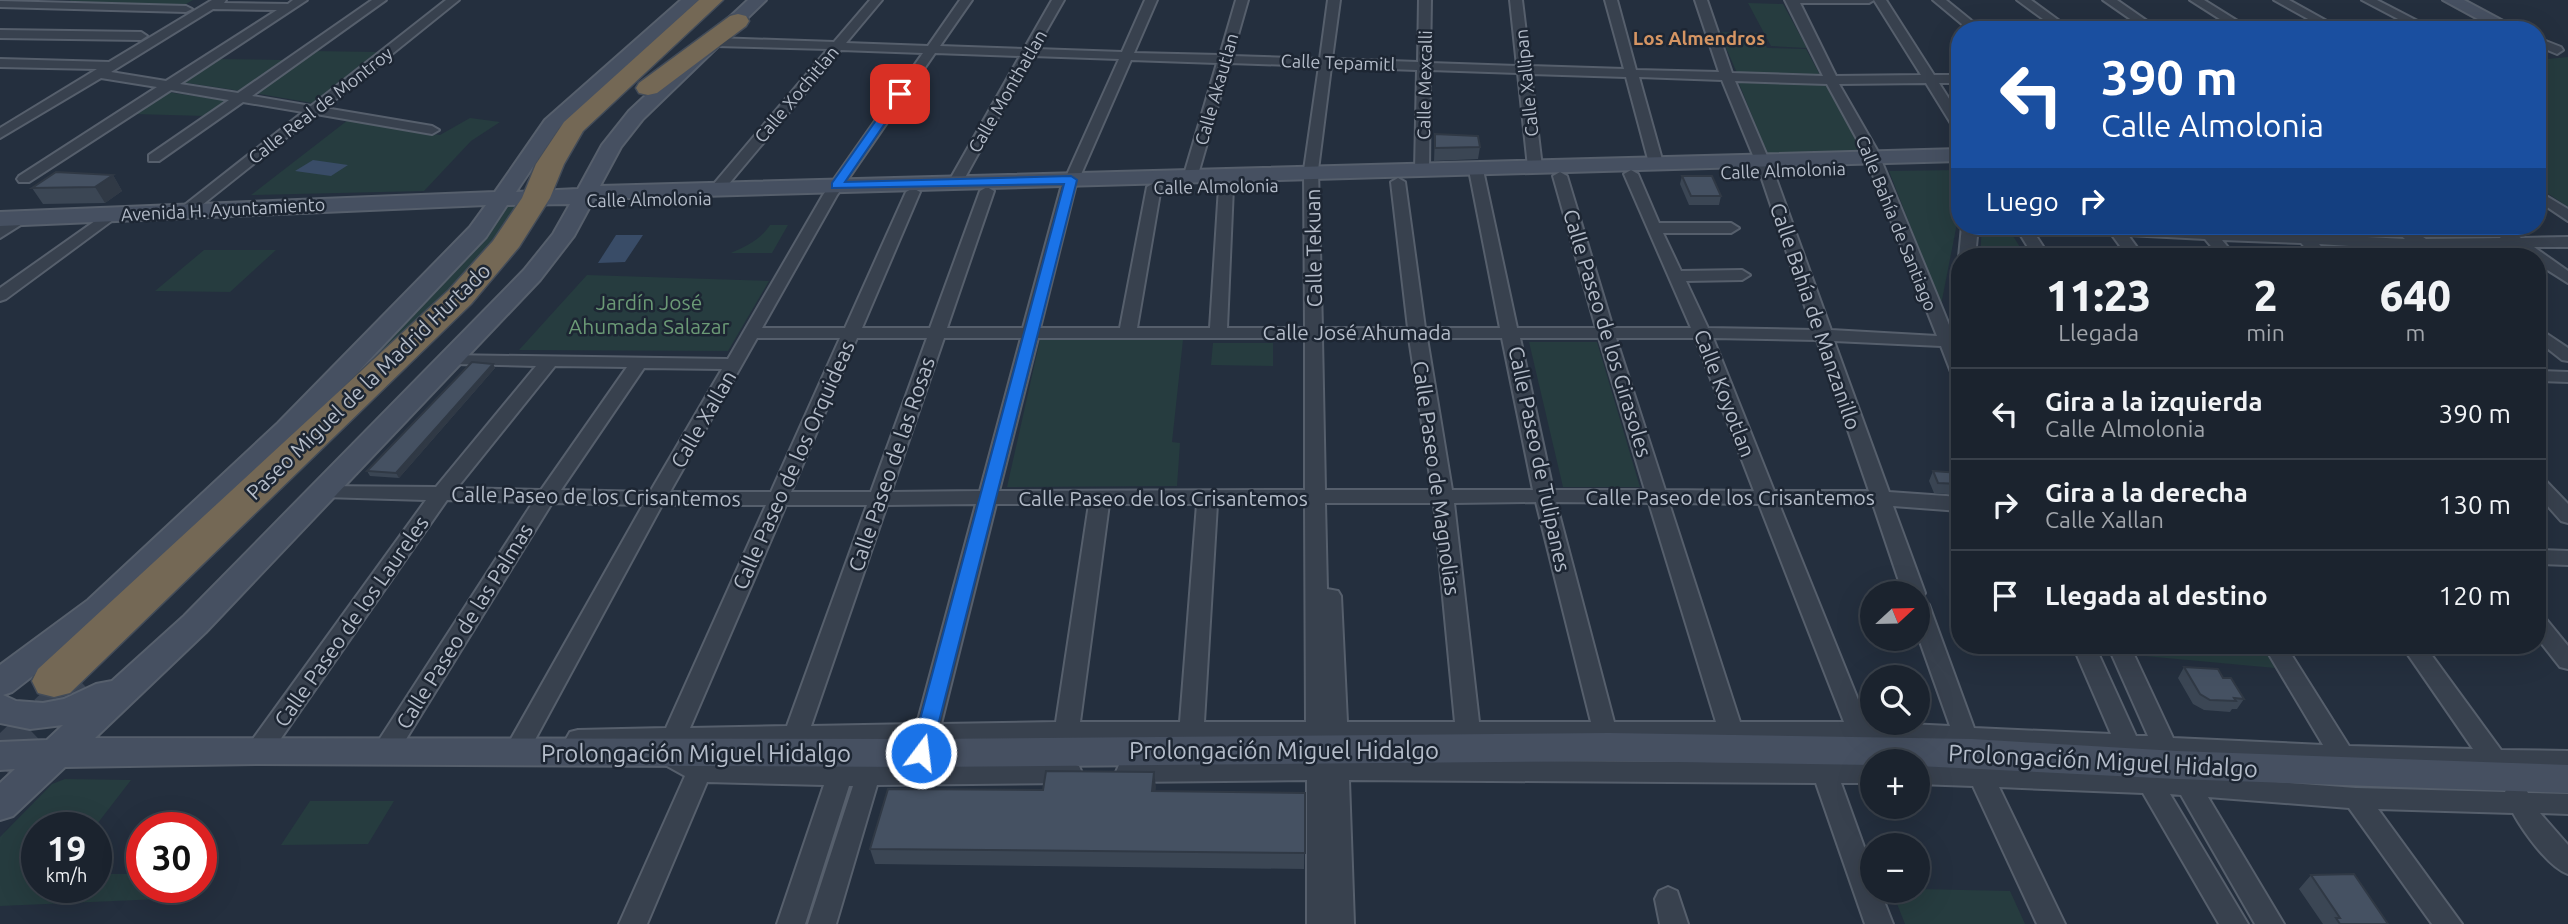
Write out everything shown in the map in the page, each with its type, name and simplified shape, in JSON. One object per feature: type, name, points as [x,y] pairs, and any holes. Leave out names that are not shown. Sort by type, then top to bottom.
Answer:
[{"type":"highway","name":"Paseo Miguel de la Madrid Hurtado","points":[[551,194],[550,164],[573,127],[712,0]]},
{"type":"highway","name":"Paseo Miguel de la Madrid Hurtado","points":[[69,682],[486,296],[531,244],[551,194],[601,122],[735,10]]},
{"type":"highway","points":[[573,127],[571,120],[575,113],[653,33]]},
{"type":"street","points":[[154,158],[380,0]]},
{"type":"street","name":"Calle Real de Montroy","points":[[187,210],[453,0]]},
{"type":"street","points":[[136,678],[99,699],[56,715],[24,718],[2,711],[1,689],[99,608],[243,474],[478,232],[551,194],[612,145],[636,116],[716,42],[735,10],[758,0]]},
{"type":"street","name":"Calle Xochitlan","points":[[717,189],[876,0]]},
{"type":"street","name":"Calle Xallan","points":[[518,746],[833,190],[966,0]]},
{"type":"street","name":"Calle Monthatlan","points":[[955,183],[1058,0]]},
{"type":"street","points":[[921,754],[1070,184],[1151,0]]},
{"type":"street","name":"Calle Akautlan","points":[[1190,178],[1242,0]]},
{"type":"street","name":"Calle Tekuan","points":[[1328,750],[1320,496],[1315,179],[1334,0]]},
{"type":"street","name":"Calle Mexcalli","points":[[1422,171],[1425,0]]},
{"type":"street","name":"Calle Xallipan","points":[[1516,0],[1535,167]]},
{"type":"street","points":[[1611,0],[1656,163]]},
{"type":"street","name":"Calle Bahía de Manzanillo","points":[[1701,0],[1727,76],[1765,165],[1909,581]]},
{"type":"street","points":[[1792,0],[1869,0]]},
{"type":"street","name":"Calle Bahía de Santiago","points":[[1792,0],[1874,161],[1951,337]]},
{"type":"street","points":[[1880,0],[1951,112]]},
{"type":"street","points":[[1939,0],[1966,21]]},
{"type":"street","points":[[2023,0],[2053,21]]},
{"type":"street","points":[[2109,0],[2140,21]]},
{"type":"street","points":[[2196,0],[2231,21]]},
{"type":"street","points":[[2280,0],[2320,21]]},
{"type":"street","points":[[2368,0],[2411,21]]},
{"type":"street","points":[[2451,0],[2494,21]]},
{"type":"street","points":[[0,134],[96,70],[141,36],[186,9],[211,2],[296,4]]},
{"type":"street","points":[[0,120],[96,70],[113,66],[211,2]]},
{"type":"street","points":[[0,4],[59,3],[186,9]]},
{"type":"street","points":[[0,33],[59,3]]},
{"type":"street","points":[[0,805],[195,624],[532,275],[563,236],[551,194],[552,124],[689,3]]},
{"type":"street","points":[[24,180],[296,4]]},
{"type":"street","points":[[0,33],[141,36]]},
{"type":"street","name":"Calle Tepamitl","points":[[716,42],[1831,80],[1951,79]]},
{"type":"street","points":[[2546,45],[2557,50],[2546,51]]},
{"type":"street","points":[[0,70],[6,63],[96,70],[432,130]]},
{"type":"street","name":"Calle Almolonia","points":[[551,194],[833,190],[955,183],[1226,187],[1422,171],[1560,176],[1631,174],[1951,156]]},
{"type":"street","name":"Calle Almolonia","points":[[1874,161],[1951,164]]},
{"type":"street","name":"Calle Almolonia","points":[[551,194],[717,189],[987,191],[1190,178],[1398,182],[1535,167],[1656,163],[1765,165]]},
{"type":"street","name":"Calle Paseo de Tulipanes","points":[[1478,174],[1544,496],[1607,738]]},
{"type":"street","name":"Calle Koyotlan","points":[[1631,174],[1702,333],[1859,731]]},
{"type":"street","name":"Calle Paseo de los Girasoles","points":[[1560,176],[1606,333],[1731,731]]},
{"type":"street","name":"Calle Paseo de Magnolias","points":[[1398,182],[1417,332],[1443,496],[1468,732]]},
{"type":"street","points":[[1128,332],[1154,187]]},
{"type":"street","points":[[1218,332],[1226,187]]},
{"type":"street","points":[[445,199],[493,188],[551,194]]},
{"type":"street","name":"Calle Paseo de las Rosas","points":[[796,737],[987,191]]},
{"type":"street","name":"Calle Paseo de los Orquideas","points":[[670,745],[913,192]]},
{"type":"street","points":[[445,199],[551,194]]},
{"type":"street","points":[[445,199],[476,209],[481,215],[478,232]]},
{"type":"street","name":"Avenida H. Ayuntamiento","points":[[11,219],[445,199]]},
{"type":"street","points":[[2546,201],[2568,216]]},
{"type":"street","points":[[0,296],[112,214]]},
{"type":"street","points":[[0,233],[11,219]]},
{"type":"street","points":[[1653,228],[1731,228]]},
{"type":"street","points":[[2251,235],[2423,244],[2568,242]]},
{"type":"street","points":[[2302,235],[2315,248]]},
{"type":"street","points":[[2410,235],[2428,248]]},
{"type":"street","points":[[2507,235],[2526,248]]},
{"type":"street","points":[[2546,262],[2568,278]]},
{"type":"street","points":[[1677,276],[1742,275]]},
{"type":"street","name":"Calle José Ahumada","points":[[753,333],[1702,333],[1822,335],[1951,342]]},
{"type":"street","points":[[2546,339],[2568,356]]},
{"type":"street","points":[[453,359],[548,363],[735,364]]},
{"type":"street","name":"Calle Paseo de los Laureles","points":[[259,750],[442,494],[548,363]]},
{"type":"street","name":"Calle Paseo de las Palmas","points":[[393,750],[546,497],[638,364]]},
{"type":"street","points":[[2546,376],[2568,377]]},
{"type":"street","name":"Calle Paseo de los Crisantemos","points":[[323,491],[656,499],[1544,496],[1878,498],[1951,503]]},
{"type":"street","points":[[2546,493],[2568,516]]},
{"type":"street","points":[[1191,732],[1207,498]]},
{"type":"street","points":[[1067,731],[1100,499]]},
{"type":"street","points":[[2546,557],[2568,558]]},
{"type":"street","points":[[2546,635],[2568,661]]},
{"type":"street","points":[[1930,639],[1973,755],[2051,924]]},
{"type":"street","points":[[2089,654],[2158,765],[2270,924]]},
{"type":"street","points":[[2122,654],[2158,765],[2234,924]]},
{"type":"street","points":[[2280,654],[2350,775],[2448,924]]},
{"type":"street","points":[[2419,654],[2508,781],[2530,820],[2568,863]]},
{"type":"street","points":[[633,924],[703,762],[840,776],[868,776],[921,754],[1067,731],[1191,732],[1328,750],[1860,772]]},
{"type":"street","points":[[1328,750],[1468,732],[1607,738],[1731,731],[1859,731],[1973,755]]},
{"type":"street","points":[[670,745],[796,737],[921,754]]},
{"type":"street","name":"Prolongación Miguel Hidalgo","points":[[0,756],[670,745],[703,762],[921,754],[1328,750],[1607,738],[2350,775],[2508,781],[2568,779]]},
{"type":"street","points":[[1321,924],[1328,750]]},
{"type":"street","points":[[1328,750],[1340,924]]},
{"type":"street","points":[[1930,770],[1973,755]]},
{"type":"street","points":[[2508,781],[2568,761]]},
{"type":"street","points":[[1824,771],[1879,924]]},
{"type":"street","points":[[791,924],[840,776]]},
{"type":"street","points":[[822,924],[868,776]]},
{"type":"street","points":[[2508,781],[2568,804]]},
{"type":"green space","points":[[71,0],[193,0],[184,5],[65,3]]},
{"type":"green space","points":[[1748,3],[1783,4],[1807,48],[1771,46]]},
{"type":"green space","points":[[1719,32],[1760,33],[1767,48],[1806,49],[1820,75],[1737,73]]},
{"type":"green space","points":[[312,51],[377,52],[312,103],[254,93]]},
{"type":"green space","points":[[2568,57],[2568,207],[2546,192],[2546,59]]},
{"type":"green space","points":[[215,59],[285,60],[241,91],[180,82]]},
{"type":"green space","points":[[1738,81],[1826,85],[1832,88],[1864,150],[1772,155],[1767,153]]},
{"type":"green space","points":[[167,92],[228,101],[206,116],[133,114]]},
{"type":"green space","points":[[470,118],[500,122],[471,141],[424,191],[251,195],[348,120],[440,135]]},
{"type":"green space","points":[[1951,170],[1951,235],[1955,235],[1941,305],[1889,171]]},
{"type":"green space","points":[[511,202],[516,205],[485,251],[456,284],[300,429],[501,206]]},
{"type":"green space","points":[[770,225],[788,225],[772,253],[731,253],[757,239]]},
{"type":"green space","points":[[1981,235],[2013,235],[2020,248],[1981,248]]},
{"type":"green space","points":[[2336,235],[2400,235],[2404,238]]},
{"type":"green space","points":[[204,250],[276,250],[230,292],[155,291]]},
{"type":"green space","name":"Jardín José Ahumada Salazar","points":[[587,275],[769,281],[728,351],[519,350]]},
{"type":"green space","points":[[1040,340],[1183,340],[1172,442],[1180,443],[1177,486],[1007,487]]},
{"type":"green space","points":[[1529,342],[1597,342],[1640,487],[1563,487]]},
{"type":"green space","points":[[1213,343],[1273,343],[1273,366],[1211,365]]},
{"type":"green space","points":[[2143,654],[2267,654],[2275,668]]},
{"type":"green space","points":[[65,779],[131,780],[106,812],[25,812],[52,784]]},
{"type":"green space","points":[[310,801],[394,801],[368,844],[281,845]]},
{"type":"green space","points":[[21,816],[21,903],[69,903],[0,906],[0,837]]},
{"type":"green space","points":[[112,874],[126,874],[126,900],[112,901]]},
{"type":"green space","points":[[1930,889],[2010,891],[2025,924],[1905,924],[1897,903],[1930,903]]},
{"type":"water","points":[[313,160],[348,165],[331,176],[295,171]]},
{"type":"water","points":[[616,235],[643,235],[625,262],[598,263]]},
{"type":"building","points":[[1435,134],[1478,136],[1480,147],[1435,148]]},
{"type":"building","points":[[56,172],[113,175],[95,187],[32,188]]},
{"type":"building","points":[[1682,176],[1712,176],[1721,196],[1691,196]]},
{"type":"building","points":[[472,362],[493,364],[396,473],[367,471]]},
{"type":"building","points":[[1933,471],[1951,472],[1951,484],[1938,483]]},
{"type":"building","points":[[2184,667],[2218,669],[2223,678],[2231,678],[2244,699],[2210,700],[2200,694]]},
{"type":"building","points":[[1046,771],[1154,772],[1152,791],[1305,793],[1305,853],[870,849],[888,789],[1043,790]]},
{"type":"building","points":[[2354,874],[2388,924],[2340,924],[2336,918],[2340,918],[2311,875]]},
{"type":"tunnel","points":[[0,765],[84,684]]},
{"type":"district","name":"Los Almendros","points":[[1699,38]]},
{"type":"route","points":[[900,94],[836,186],[1071,180],[921,753]]}]
